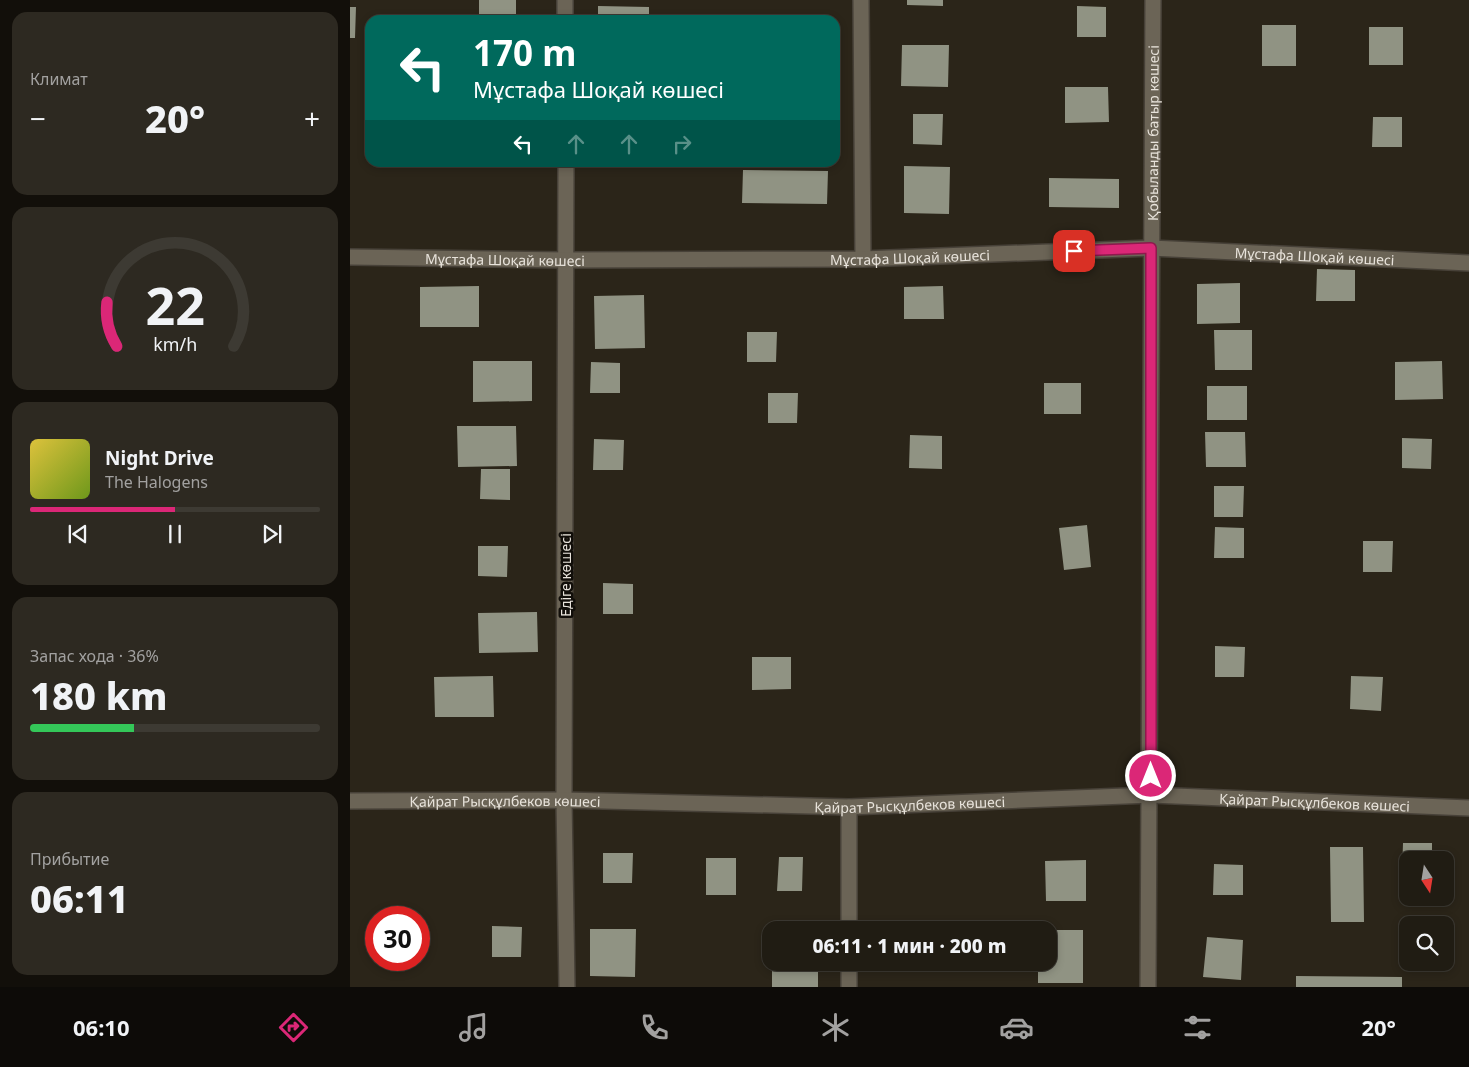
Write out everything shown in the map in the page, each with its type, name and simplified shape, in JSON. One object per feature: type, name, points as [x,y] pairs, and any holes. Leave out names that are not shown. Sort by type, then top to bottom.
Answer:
[{"type":"street","points":[[565,0],[565,15]]},
{"type":"street","points":[[860,0],[862,259]]},
{"type":"street","name":"Қобыланды батыр көшесі","points":[[1148,987],[1151,795],[1151,248],[1154,0]]},
{"type":"street","name":"Едіге көшесі","points":[[566,167],[564,800],[567,987]]},
{"type":"street","name":"Мұстафа Шоқай көшесі","points":[[350,257],[566,260],[862,259],[1151,248],[1469,263]]},
{"type":"street","name":"Қайрат Рысқұлбеков көшесі","points":[[350,801],[564,800],[850,808],[1151,795],[1469,808]]},
{"type":"street","points":[[849,921],[850,808]]},
{"type":"street","points":[[849,971],[849,987]]},
{"type":"building","points":[[479,0],[516,0],[516,15],[479,15]]},
{"type":"building","points":[[907,0],[943,0],[943,6],[907,5]]},
{"type":"building","points":[[598,6],[649,7],[649,15],[598,15]]},
{"type":"building","points":[[1077,6],[1106,7],[1106,37],[1077,37]]},
{"type":"building","points":[[350,7],[356,7],[355,38],[350,38]]},
{"type":"building","points":[[1262,25],[1296,25],[1296,66],[1262,66]]},
{"type":"building","points":[[1369,27],[1403,27],[1403,65],[1369,65]]},
{"type":"building","points":[[902,45],[949,45],[948,87],[901,86]]},
{"type":"building","points":[[1065,87],[1108,87],[1109,122],[1065,123]]},
{"type":"building","points":[[913,114],[943,114],[942,145],[913,144]]},
{"type":"building","points":[[1373,117],[1402,117],[1402,147],[1372,147]]},
{"type":"building","points":[[904,166],[950,167],[949,214],[904,213]]},
{"type":"building","points":[[743,170],[828,171],[827,204],[742,203]]},
{"type":"building","points":[[1049,178],[1119,179],[1119,208],[1049,207]]},
{"type":"building","points":[[1317,269],[1355,270],[1355,301],[1316,301]]},
{"type":"building","points":[[1240,283],[1240,323],[1197,324],[1197,284]]},
{"type":"building","points":[[479,286],[479,327],[420,327],[420,287]]},
{"type":"building","points":[[943,286],[944,319],[904,319],[904,287]]},
{"type":"building","points":[[644,295],[645,348],[595,349],[594,296]]},
{"type":"building","points":[[1214,330],[1252,330],[1252,370],[1215,370]]},
{"type":"building","points":[[747,332],[777,332],[776,362],[747,362]]},
{"type":"building","points":[[473,361],[532,361],[532,401],[473,402]]},
{"type":"building","points":[[1442,361],[1443,399],[1395,400],[1395,362]]},
{"type":"building","points":[[591,362],[620,363],[620,393],[590,393]]},
{"type":"building","points":[[1044,383],[1081,383],[1081,414],[1044,414]]},
{"type":"building","points":[[1207,386],[1247,386],[1247,420],[1207,420]]},
{"type":"building","points":[[768,393],[798,393],[797,423],[768,423]]},
{"type":"building","points":[[457,426],[516,426],[517,466],[458,467]]},
{"type":"building","points":[[1205,432],[1245,432],[1246,467],[1206,467]]},
{"type":"building","points":[[910,435],[942,436],[942,469],[909,468]]},
{"type":"building","points":[[1402,438],[1432,439],[1431,469],[1402,468]]},
{"type":"building","points":[[594,439],[624,440],[623,470],[593,470]]},
{"type":"building","points":[[481,469],[510,469],[510,500],[480,499]]},
{"type":"building","points":[[1214,486],[1244,486],[1243,517],[1214,517]]},
{"type":"building","points":[[1087,525],[1091,567],[1064,570],[1059,528]]},
{"type":"building","points":[[1215,527],[1244,528],[1244,558],[1214,558]]},
{"type":"building","points":[[1363,541],[1393,541],[1392,572],[1363,572]]},
{"type":"building","points":[[478,546],[508,546],[507,577],[478,576]]},
{"type":"building","points":[[603,583],[633,584],[633,614],[603,614]]},
{"type":"building","points":[[537,612],[538,652],[479,653],[478,613]]},
{"type":"building","points":[[1215,646],[1245,647],[1244,677],[1215,677]]},
{"type":"building","points":[[752,657],[791,657],[791,689],[752,690]]},
{"type":"building","points":[[493,676],[494,717],[435,717],[434,677]]},
{"type":"building","points":[[1351,676],[1383,677],[1381,711],[1350,709]]},
{"type":"building","points":[[1403,843],[1432,843],[1432,851],[1403,851]]},
{"type":"building","points":[[1330,847],[1363,847],[1364,922],[1331,922]]},
{"type":"building","points":[[603,853],[633,853],[632,883],[603,883]]},
{"type":"building","points":[[779,857],[803,857],[802,891],[777,891]]},
{"type":"building","points":[[706,858],[736,858],[736,895],[706,895]]},
{"type":"building","points":[[1086,860],[1086,901],[1046,901],[1045,861]]},
{"type":"building","points":[[1214,864],[1243,865],[1243,895],[1213,895]]},
{"type":"building","points":[[492,926],[522,927],[521,957],[492,957]]},
{"type":"building","points":[[590,929],[636,929],[635,977],[590,976]]},
{"type":"building","points":[[1057,930],[1083,930],[1083,983],[1038,983],[1038,971],[1057,971]]},
{"type":"building","points":[[1207,937],[1243,940],[1241,980],[1203,977]]},
{"type":"building","points":[[772,971],[818,971],[818,987],[772,987]]},
{"type":"building","points":[[1296,976],[1402,977],[1402,987],[1296,987]]},
{"type":"route","points":[[1074,251],[1151,248],[1151,776]]}]
